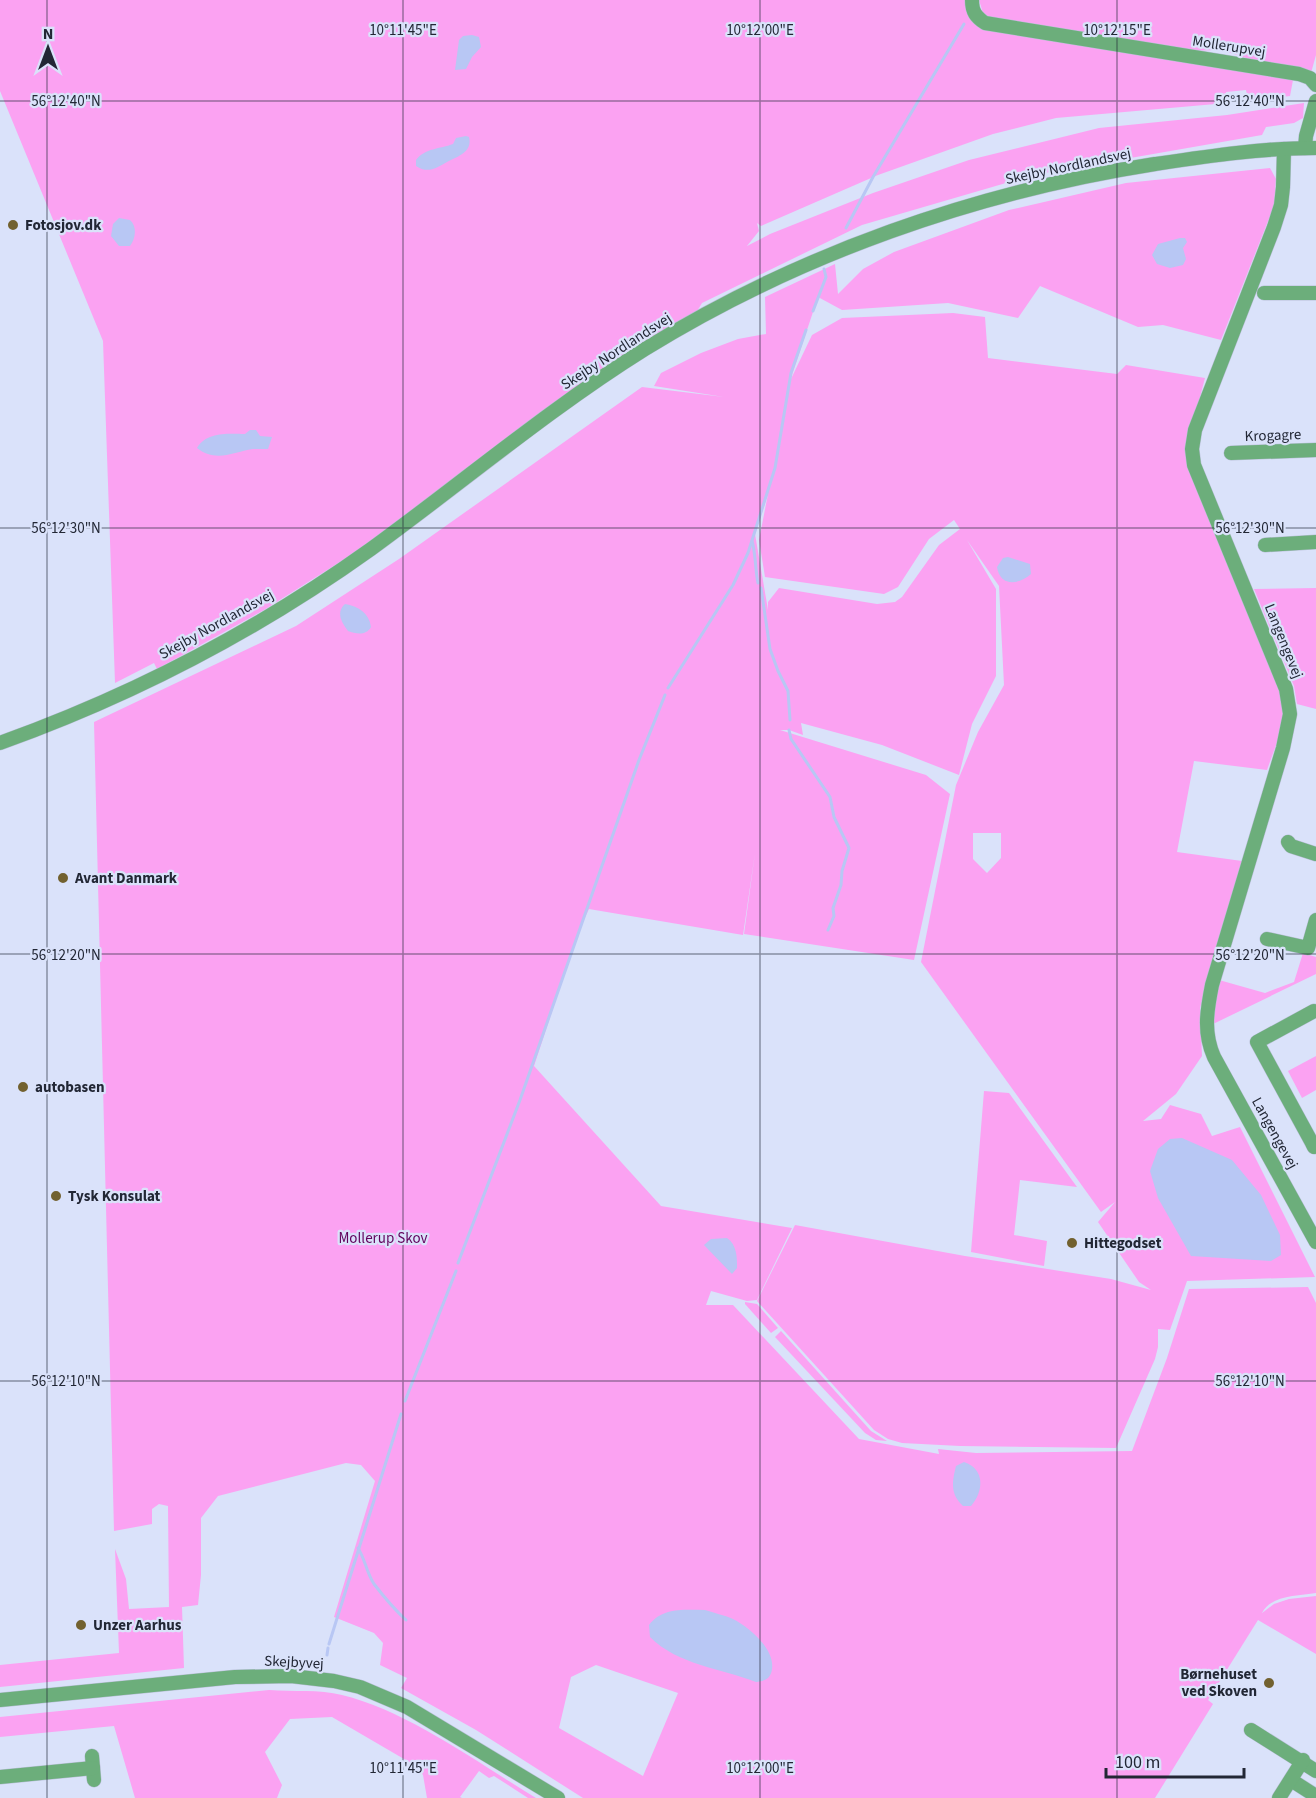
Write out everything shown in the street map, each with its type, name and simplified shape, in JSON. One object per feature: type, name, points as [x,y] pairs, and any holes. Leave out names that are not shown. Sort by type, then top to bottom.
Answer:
[{"type":"street","name":"Mollerupvej","points":[[972,0],[972,8],[976,17],[985,23],[1299,74],[1310,78],[1316,84]]},
{"type":"street","points":[[1311,148],[1306,136],[1316,101]]},
{"type":"street","name":"Skejby Nordlandsvej","points":[[0,743],[146,681],[248,627],[370,550],[513,441],[610,372],[709,313],[785,275],[879,235],[970,206],[1061,182],[1199,157],[1311,148]]},
{"type":"street","name":"Langengevej","points":[[1284,149],[1284,187],[1277,216],[1204,404],[1195,430],[1192,449],[1194,465],[1286,689],[1290,714],[1283,748],[1212,985],[1206,1013],[1206,1026],[1209,1046],[1214,1056],[1316,1242]]},
{"type":"street","points":[[1264,293],[1316,293]]},
{"type":"street","name":"Krogagre","points":[[1231,453],[1316,450]]},
{"type":"street","points":[[1265,544],[1316,542]]},
{"type":"street","points":[[1288,842],[1291,846],[1316,854]]},
{"type":"street","points":[[1267,939],[1308,948],[1316,920]]},
{"type":"street","points":[[1314,1011],[1257,1042],[1314,1148],[1316,1146]]},
{"type":"street","name":"Skejbyvej","points":[[0,1700],[235,1677],[306,1676],[360,1687],[407,1707],[558,1798]]},
{"type":"street","points":[[1251,1730],[1316,1771]]},
{"type":"street","points":[[1279,1798],[1302,1761]]},
{"type":"street","points":[[0,1777],[93,1768]]},
{"type":"street","points":[[1291,1780],[1316,1796]]},
{"type":"green space","points":[[0,0],[969,0],[975,19],[1293,80],[1290,96],[1248,101],[1246,90],[1226,92],[1227,103],[1056,118],[993,134],[878,175],[761,226],[757,223],[759,231],[747,246],[770,234],[873,193],[969,160],[1099,128],[1227,115],[1304,103],[1303,118],[1294,123],[1266,127],[1262,135],[1033,175],[862,225],[702,303],[696,313],[351,555],[264,610],[157,669],[154,663],[115,683],[103,341],[0,91]]},
{"type":"green space","points":[[979,0],[1316,0],[1316,55],[1311,73],[1259,62],[1221,50],[1183,51],[989,18],[983,13]]},
{"type":"green space","name":"Mollerup Skov","points":[[1270,168],[1276,179],[1274,206],[1221,340],[1163,325],[1138,327],[1040,286],[1018,318],[948,303],[842,310],[818,297],[790,381],[812,335],[842,318],[953,313],[985,317],[988,358],[1117,374],[1126,365],[1205,378],[1187,447],[1282,691],[1284,723],[1267,770],[1194,761],[1177,852],[1242,861],[1200,1008],[1202,1056],[1176,1094],[1143,1121],[1161,1119],[1170,1105],[1201,1114],[1212,1136],[1240,1127],[1315,1277],[1187,1281],[1170,1330],[1158,1329],[1155,1359],[1116,1448],[960,1446],[902,1443],[888,1439],[874,1430],[757,1301],[795,1225],[965,1256],[1111,1279],[1151,1290],[1139,1282],[1098,1222],[1115,1202],[1101,1212],[921,962],[956,785],[978,732],[1004,685],[999,586],[967,540],[996,589],[996,676],[972,724],[959,775],[882,745],[801,723],[803,735],[789,730],[780,730],[926,775],[950,794],[914,960],[744,934],[755,853],[743,935],[589,909],[579,930],[534,1066],[661,1206],[792,1228],[757,1300],[747,1301],[711,1291],[706,1305],[733,1305],[859,1439],[939,1454],[938,1449],[976,1453],[1132,1451],[1167,1358],[1189,1289],[1308,1287],[1316,1303],[1316,1593],[1278,1600],[1266,1607],[1262,1613],[1274,1604],[1289,1599],[1316,1596],[1316,1654],[1258,1620],[1208,1700],[1213,1704],[1155,1798],[583,1798],[476,1730],[401,1688],[407,1678],[380,1665],[383,1643],[374,1633],[334,1617],[375,1481],[361,1465],[346,1463],[218,1496],[201,1518],[201,1575],[198,1605],[182,1607],[184,1668],[0,1687],[0,1665],[119,1653],[115,1549],[126,1579],[129,1609],[169,1607],[168,1506],[159,1504],[152,1509],[152,1524],[114,1531],[94,722],[296,626],[399,559],[642,387],[724,397],[654,386],[661,373],[701,353],[738,339],[766,334],[765,297],[835,264],[838,294],[863,269],[894,252],[1009,210],[1126,183]],"holes":[[[768,494],[759,540],[765,577],[884,594],[898,587],[929,539],[954,520],[960,529],[939,545],[902,597],[895,602],[877,604],[779,588],[768,602],[768,610],[755,534]],[[973,833],[1001,833],[1001,858],[987,873],[973,859]],[[596,1665],[678,1693],[643,1776],[559,1728],[571,1677]]]},
{"type":"green space","points":[[1316,588],[1316,709],[1297,704],[1294,686],[1254,589]]},
{"type":"green space","points":[[1303,953],[1316,957],[1316,974],[1209,1026],[1219,980],[1265,993],[1294,982]]},
{"type":"green space","points":[[1316,1056],[1316,1090],[1302,1098],[1288,1071]]},
{"type":"green space","points":[[984,1091],[1009,1093],[1077,1187],[1020,1180],[1014,1235],[1047,1241],[1044,1266],[971,1252]]},
{"type":"green space","points":[[745,1302],[757,1304],[778,1328],[771,1333]]},
{"type":"green space","points":[[781,1331],[871,1431],[887,1441],[876,1440],[865,1433],[775,1337]]},
{"type":"green space","points":[[269,1690],[342,1695],[392,1713],[442,1739],[536,1798],[528,1798],[494,1776],[489,1778],[479,1771],[460,1797],[462,1798],[427,1798],[423,1775],[416,1766],[332,1717],[290,1719],[265,1752],[282,1785],[277,1798],[135,1798],[114,1726],[0,1737],[0,1717]]},
{"type":"water","points":[[463,36],[479,37],[481,47],[472,57],[466,69],[455,70],[459,40]]},
{"type":"water","points":[[469,137],[469,147],[459,156],[432,169],[424,170],[416,166],[416,160],[424,153],[453,144],[456,138]]},
{"type":"water","points":[[119,218],[130,220],[134,225],[134,236],[130,246],[119,246],[111,236],[113,224]]},
{"type":"water","points":[[1185,238],[1187,242],[1183,248],[1186,259],[1183,265],[1170,268],[1157,264],[1152,255],[1158,244]]},
{"type":"water","points":[[250,430],[256,430],[260,436],[272,437],[268,449],[253,449],[218,456],[197,448],[213,436],[245,434]]},
{"type":"water","points":[[1008,557],[1030,564],[1031,574],[1016,582],[1006,581],[997,567],[1003,558]]},
{"type":"water","points":[[345,604],[358,608],[365,614],[370,622],[369,630],[361,634],[348,631],[340,617]]},
{"type":"water","points":[[1182,1138],[1232,1160],[1261,1195],[1280,1235],[1281,1255],[1271,1261],[1191,1256],[1158,1198],[1150,1171],[1158,1149],[1170,1139]]},
{"type":"water","points":[[727,1238],[735,1248],[737,1268],[732,1274],[704,1245],[711,1239]]},
{"type":"water","points":[[964,1462],[976,1470],[980,1481],[978,1494],[971,1506],[963,1506],[953,1488],[956,1466]]},
{"type":"water","points":[[705,1610],[733,1619],[760,1640],[772,1661],[769,1677],[756,1682],[700,1665],[673,1654],[650,1637],[649,1625],[667,1612]]},
{"type":"waterway","points":[[846,228],[873,177],[964,24]]},
{"type":"waterway","points":[[813,311],[826,277],[824,269]]},
{"type":"waterway","points":[[668,688],[733,585],[748,553],[775,468],[791,373],[806,330]]},
{"type":"waterway","points":[[752,541],[758,583]]},
{"type":"waterway","points":[[761,588],[770,649],[788,691],[790,720]]},
{"type":"waterway","points":[[458,1263],[520,1100],[639,760],[665,695]]},
{"type":"waterway","points":[[789,730],[791,739],[830,797],[834,817],[849,848],[842,871],[841,885],[833,908],[834,916],[828,930]]},
{"type":"waterway","points":[[405,1401],[456,1271]]},
{"type":"waterway","points":[[329,1644],[401,1414]]},
{"type":"waterway","points":[[358,1548],[374,1584],[406,1620]]},
{"type":"waterway","points":[[327,1655],[328,1648]]},
{"type":"place","name":"Fotosjov.dk","points":[[13,225]]},
{"type":"place","name":"Avant Danmark","points":[[63,878]]},
{"type":"place","name":"autobasen","points":[[23,1087]]},
{"type":"place","name":"Tysk Konsulat","points":[[56,1196]]},
{"type":"place","name":"Hittegodset","points":[[1072,1243]]},
{"type":"place","name":"Unzer Aarhus","points":[[81,1625]]},
{"type":"place","name":"Børnehuset ved Skoven","points":[[1269,1683]]}]
